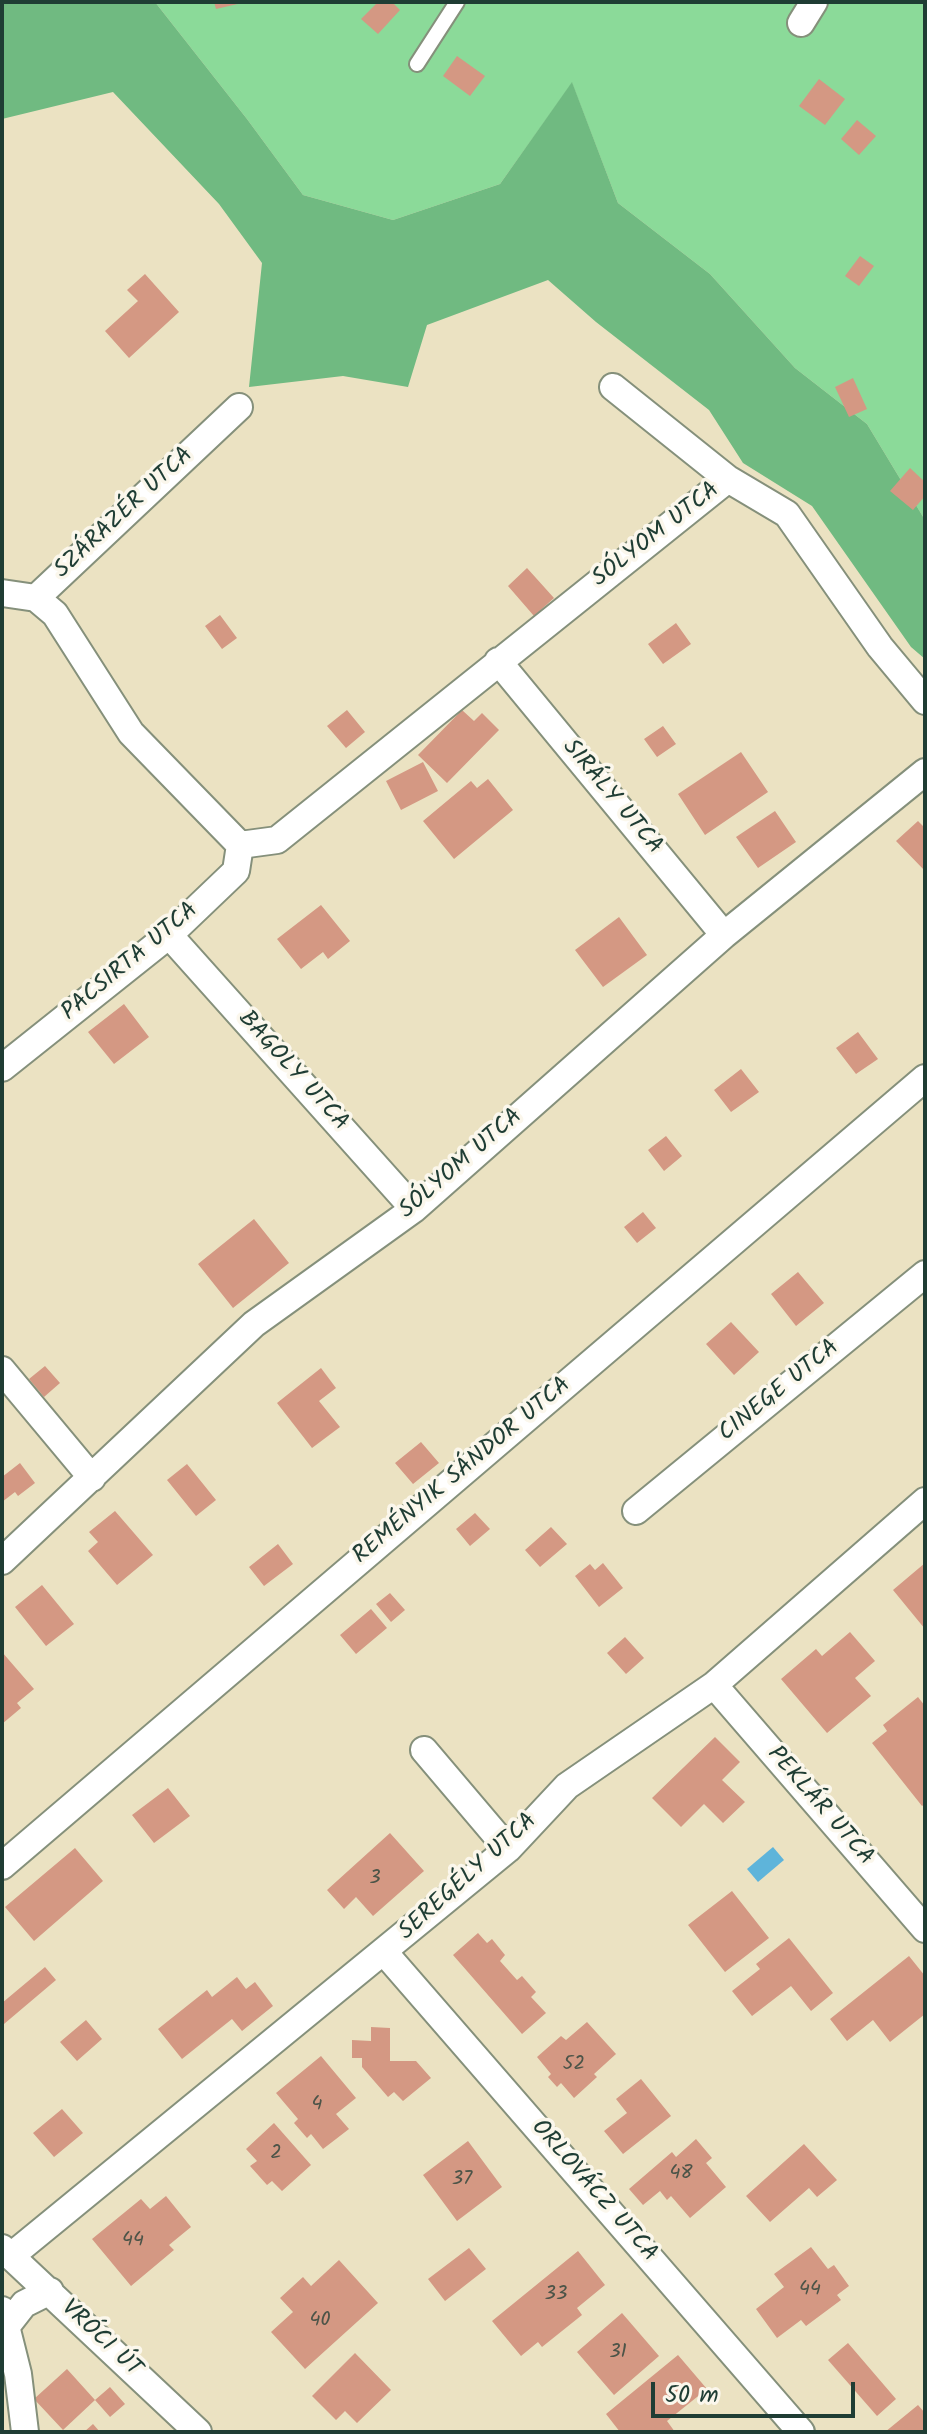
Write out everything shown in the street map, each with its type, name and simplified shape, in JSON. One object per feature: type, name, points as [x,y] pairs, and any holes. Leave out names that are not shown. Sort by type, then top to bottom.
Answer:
[{"type":"street","points":[[613,387],[728,479],[787,514],[880,647],[925,701]]},
{"type":"street","name":"SZÁRAZÉR UTCA","points":[[2,593],[36,598],[239,407]]},
{"type":"street","name":"SÓLYOM UTCA","points":[[240,845],[277,840],[728,479]]},
{"type":"street","points":[[36,598],[55,614],[131,733],[240,845]]},
{"type":"street","name":"SIRÁLY UTCA","points":[[498,661],[724,935]]},
{"type":"street","name":"SÓLYOM UTCA","points":[[2,1561],[254,1324],[414,1209],[724,935],[925,772]]},
{"type":"street","name":"PACSIRTA UTCA","points":[[2,1068],[169,935],[236,871],[240,845]]},
{"type":"street","name":"BAGOLY UTCA","points":[[169,935],[414,1209]]},
{"type":"street","name":"REMÉNYIK SÁNDOR UTCA","points":[[2,1866],[925,1078]]},
{"type":"street","name":"CINEGE UTCA","points":[[636,1511],[925,1274]]},
{"type":"street","points":[[2,1370],[92,1478]]},
{"type":"street","name":"SEREGÉLY UTCA","points":[[7,2252],[384,1952],[508,1849],[567,1786],[714,1685],[925,1501]]},
{"type":"street","name":"PEKLÁR UTCA","points":[[714,1685],[925,1929]]},
{"type":"street","points":[[424,1750],[508,1849]]},
{"type":"street","name":"ORLOVÁCZ UTCA","points":[[384,1952],[801,2432]]},
{"type":"street","name":"VRÓCI ÚT","points":[[7,2252],[198,2432]]},
{"type":"street","points":[[25,2432],[18,2374],[3,2326],[24,2304],[50,2291]]},
{"type":"lane","points":[[417,64],[457,2]]},
{"type":"green space","points":[[2,2],[155,2],[303,195],[393,220],[500,184],[572,82],[618,203],[710,274],[795,368],[867,424],[925,520],[925,659],[911,647],[812,506],[743,463],[709,410],[596,322],[548,280],[427,325],[408,387],[343,376],[249,387],[262,263],[219,204],[113,92],[2,119]]},
{"type":"green space","points":[[155,2],[925,2],[925,520],[867,424],[795,368],[710,274],[618,203],[572,83],[500,184],[393,220],[303,195]]},
{"type":"water","points":[[773,1847],[784,1860],[758,1882],[747,1869]]},
{"type":"building","points":[[214,2],[242,2],[242,3],[216,9]]},
{"type":"building","points":[[378,2],[392,2],[400,10],[378,34],[361,19]]},
{"type":"building","points":[[457,56],[485,76],[470,96],[443,76]]},
{"type":"building","points":[[819,79],[845,99],[825,125],[799,106]]},
{"type":"building","points":[[857,120],[876,136],[859,155],[841,139]]},
{"type":"building","points":[[860,256],[874,266],[859,286],[845,276]]},
{"type":"building","points":[[145,274],[179,312],[129,358],[105,331],[138,301],[127,290]]},
{"type":"building","points":[[853,378],[867,409],[849,417],[835,387]]},
{"type":"building","points":[[910,468],[925,482],[925,496],[913,510],[890,491]]},
{"type":"building","points":[[527,568],[554,598],[534,616],[508,586]]},
{"type":"building","points":[[220,615],[237,638],[222,649],[205,626]]},
{"type":"building","points":[[676,623],[691,644],[663,664],[648,644]]},
{"type":"building","points":[[347,710],[365,732],[346,748],[327,726]]},
{"type":"building","points":[[462,710],[474,721],[482,713],[499,730],[447,783],[418,755]]},
{"type":"building","points":[[663,726],[676,744],[657,757],[644,739]]},
{"type":"building","points":[[741,752],[768,792],[705,835],[678,794]]},
{"type":"building","points":[[423,762],[438,791],[401,810],[386,781]]},
{"type":"building","points":[[488,779],[513,810],[454,859],[423,821],[471,781],[477,788]]},
{"type":"building","points":[[775,811],[796,842],[758,868],[736,837]]},
{"type":"building","points":[[918,821],[925,828],[925,871],[896,841]]},
{"type":"building","points":[[321,905],[350,941],[328,959],[323,952],[301,969],[277,939]]},
{"type":"building","points":[[619,917],[647,955],[603,987],[575,950]]},
{"type":"building","points":[[124,1004],[149,1037],[114,1064],[88,1032]]},
{"type":"building","points":[[858,1032],[878,1059],[856,1074],[836,1048]]},
{"type":"building","points":[[741,1069],[759,1092],[731,1112],[714,1090]]},
{"type":"building","points":[[666,1136],[682,1156],[664,1171],[648,1150]]},
{"type":"building","points":[[643,1212],[656,1228],[637,1243],[624,1227]]},
{"type":"building","points":[[254,1219],[289,1263],[233,1308],[198,1264]]},
{"type":"building","points":[[798,1272],[824,1303],[796,1326],[771,1294]]},
{"type":"building","points":[[731,1322],[759,1352],[734,1375],[706,1344]]},
{"type":"building","points":[[45,1366],[60,1383],[44,1397],[29,1379]]},
{"type":"building","points":[[321,1368],[336,1388],[319,1401],[340,1427],[312,1448],[277,1403]]},
{"type":"building","points":[[421,1442],[439,1463],[413,1484],[395,1463]]},
{"type":"building","points":[[20,1463],[35,1483],[18,1496],[15,1492],[2,1502],[2,1477]]},
{"type":"building","points":[[187,1464],[216,1500],[196,1516],[167,1480]]},
{"type":"building","points":[[115,1511],[153,1555],[117,1585],[88,1551],[98,1542],[89,1532]]},
{"type":"building","points":[[475,1513],[490,1529],[470,1546],[456,1529]]},
{"type":"building","points":[[551,1527],[567,1544],[540,1567],[525,1550]]},
{"type":"building","points":[[278,1544],[293,1564],[264,1586],[249,1567]]},
{"type":"building","points":[[603,1563],[623,1588],[599,1607],[575,1576],[590,1564],[595,1570]]},
{"type":"building","points":[[925,1563],[925,1629],[893,1590]]},
{"type":"building","points":[[42,1585],[74,1624],[46,1646],[15,1607]]},
{"type":"building","points":[[390,1593],[405,1610],[391,1622],[376,1604]]},
{"type":"building","points":[[371,1609],[387,1628],[356,1654],[340,1635]]},
{"type":"building","points":[[850,1632],[875,1661],[855,1678],[871,1696],[827,1733],[781,1679],[816,1649],[822,1656]]},
{"type":"building","points":[[625,1637],[644,1658],[626,1674],[607,1653]]},
{"type":"building","points":[[2,1652],[34,1689],[17,1703],[21,1708],[2,1724]]},
{"type":"building","points":[[918,1697],[925,1706],[925,1804],[922,1806],[872,1743],[887,1731],[883,1725]]},
{"type":"building","points":[[715,1737],[740,1762],[722,1780],[745,1802],[723,1823],[704,1804],[681,1827],[652,1798]]},
{"type":"building","points":[[168,1788],[190,1816],[154,1843],[132,1815]]},
{"type":"building","points":[[390,1833],[424,1871],[373,1916],[356,1897],[344,1909],[327,1890]]},
{"type":"building","points":[[75,1848],[103,1881],[34,1941],[5,1907]]},
{"type":"building","points":[[732,1891],[769,1938],[725,1972],[688,1925]]},
{"type":"building","points":[[478,1933],[487,1943],[492,1939],[505,1955],[500,1961],[517,1980],[522,1976],[536,1992],[531,1997],[546,2013],[522,2034],[453,1955]]},
{"type":"building","points":[[789,1938],[833,1993],[811,2011],[791,1986],[752,2016],[732,1991],[760,1969],[756,1964]]},
{"type":"building","points":[[909,1956],[925,1976],[925,2014],[890,2042],[873,2020],[847,2041],[830,2019]]},
{"type":"building","points":[[45,1967],[56,1980],[4,2024],[2,2003]]},
{"type":"building","points":[[237,1977],[246,1989],[255,1982],[273,2006],[242,2031],[232,2019],[182,2059],[158,2029],[207,1990],[212,1997]]},
{"type":"building","points":[[86,2020],[102,2039],[77,2061],[60,2042]]},
{"type":"building","points":[[587,2022],[616,2054],[574,2098],[561,2083],[557,2087],[537,2057],[561,2036],[566,2040]]},
{"type":"building","points":[[371,2027],[390,2028],[390,2061],[416,2061],[431,2078],[403,2101],[394,2092],[388,2097],[362,2067],[362,2058],[352,2058],[352,2040],[371,2041]]},
{"type":"building","points":[[321,2056],[356,2098],[336,2114],[349,2129],[323,2149],[311,2134],[307,2138],[294,2123],[298,2119],[276,2093]]},
{"type":"building","points":[[641,2079],[671,2116],[623,2154],[604,2131],[627,2113],[616,2099]]},
{"type":"building","points":[[62,2109],[83,2133],[54,2157],[33,2133]]},
{"type":"building","points":[[274,2123],[311,2165],[282,2191],[272,2181],[267,2185],[250,2166],[257,2161],[246,2149]]},
{"type":"building","points":[[696,2139],[712,2158],[706,2163],[726,2187],[690,2218],[671,2196],[667,2200],[660,2191],[643,2205],[629,2189],[672,2152],[676,2157]]},
{"type":"building","points":[[468,2141],[502,2187],[457,2221],[423,2175]]},
{"type":"building","points":[[804,2144],[837,2180],[817,2197],[809,2188],[770,2222],[746,2196]]},
{"type":"building","points":[[166,2196],[191,2227],[169,2245],[174,2250],[131,2286],[92,2239],[141,2199],[150,2209]]},
{"type":"building","points":[[811,2247],[828,2269],[834,2265],[849,2286],[837,2295],[841,2300],[806,2326],[801,2320],[777,2338],[756,2309],[784,2287],[774,2274]]},
{"type":"building","points":[[469,2248],[486,2269],[445,2301],[428,2279]]},
{"type":"building","points":[[578,2251],[605,2285],[577,2308],[582,2315],[542,2347],[538,2342],[521,2356],[492,2321]]},
{"type":"building","points":[[339,2260],[378,2303],[305,2369],[271,2332],[293,2312],[280,2298],[303,2277],[311,2286]]},
{"type":"building","points":[[622,2313],[659,2356],[614,2395],[577,2352]]},
{"type":"building","points":[[848,2343],[896,2399],[877,2416],[828,2360]]},
{"type":"building","points":[[355,2353],[391,2390],[357,2423],[345,2411],[336,2420],[312,2396]]},
{"type":"building","points":[[678,2355],[707,2389],[667,2421],[675,2432],[620,2432],[606,2414]]},
{"type":"building","points":[[67,2369],[95,2400],[63,2430],[34,2399]]},
{"type":"building","points":[[110,2387],[125,2404],[110,2417],[95,2400]]},
{"type":"building","points":[[918,2405],[925,2413],[925,2432],[885,2432]]},
{"type":"building","points":[[93,2424],[100,2432],[84,2432]]}]
